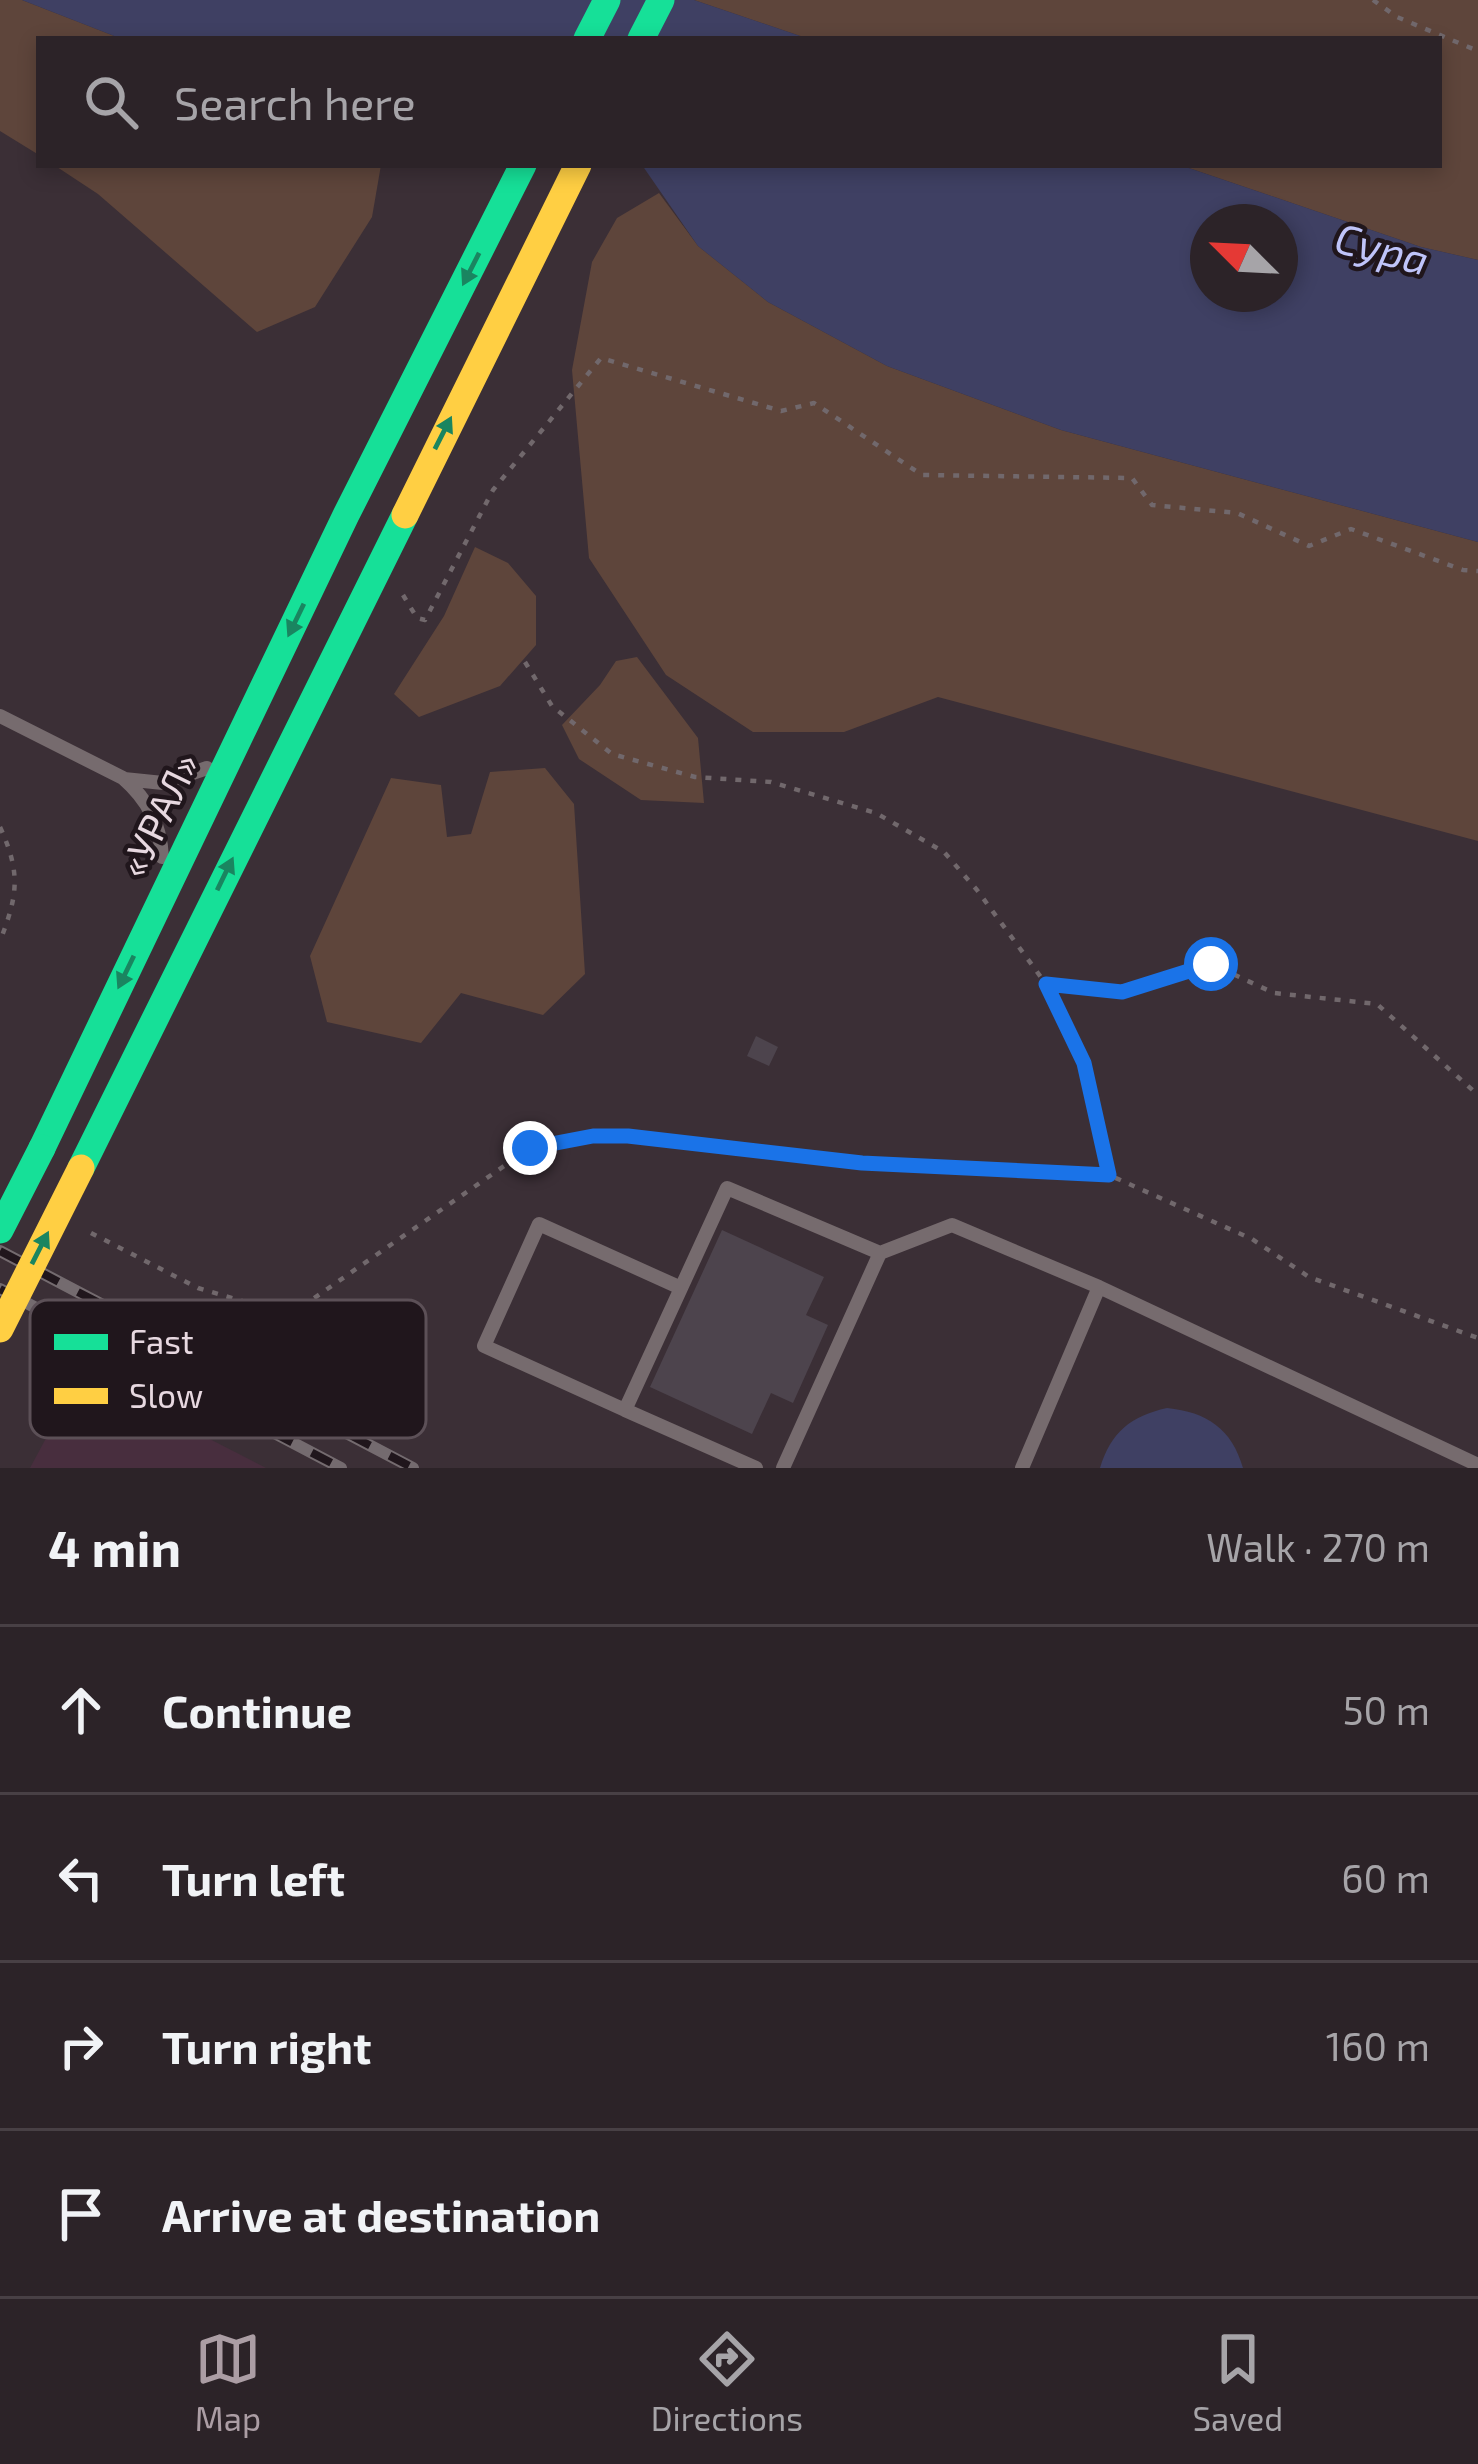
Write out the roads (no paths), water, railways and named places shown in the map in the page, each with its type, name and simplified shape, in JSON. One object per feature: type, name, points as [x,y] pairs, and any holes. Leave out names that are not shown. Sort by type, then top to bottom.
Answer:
[{"type":"highway","points":[[589,36],[607,0]]},
{"type":"highway","points":[[643,36],[661,0]]},
{"type":"highway","name":"«УРАЛ»","points":[[0,1230],[346,515],[522,168]]},
{"type":"highway","points":[[0,1329],[576,168]]},
{"type":"lane","points":[[0,716],[123,778],[146,800],[160,836],[158,907]]},
{"type":"lane","points":[[123,778],[163,783],[201,772],[243,730]]},
{"type":"lane","points":[[626,1410],[727,1188],[880,1253],[952,1225],[1099,1286],[1478,1465]]},
{"type":"lane","points":[[680,1288],[539,1224],[484,1346],[756,1468]]},
{"type":"lane","points":[[783,1468],[880,1253]]},
{"type":"lane","points":[[1022,1468],[1099,1286]]},
{"type":"water","points":[[22,0],[694,0],[800,36],[114,36]]},
{"type":"water","name":"Сура","points":[[644,168],[1189,168],[1295,204],[1190,204],[1190,312],[1298,312],[1298,205],[1421,247],[1478,260],[1478,542],[1061,430],[887,366],[768,302],[698,246]]},
{"type":"water","points":[[1167,1408],[1216,1425],[1232,1443],[1243,1468],[1100,1468],[1124,1428]]},
{"type":"railway","points":[[0,1251],[93,1300]]},
{"type":"railway","points":[[0,1289],[30,1305]]},
{"type":"railway","points":[[284,1438],[341,1468]]},
{"type":"railway","points":[[356,1438],[413,1468]]}]
